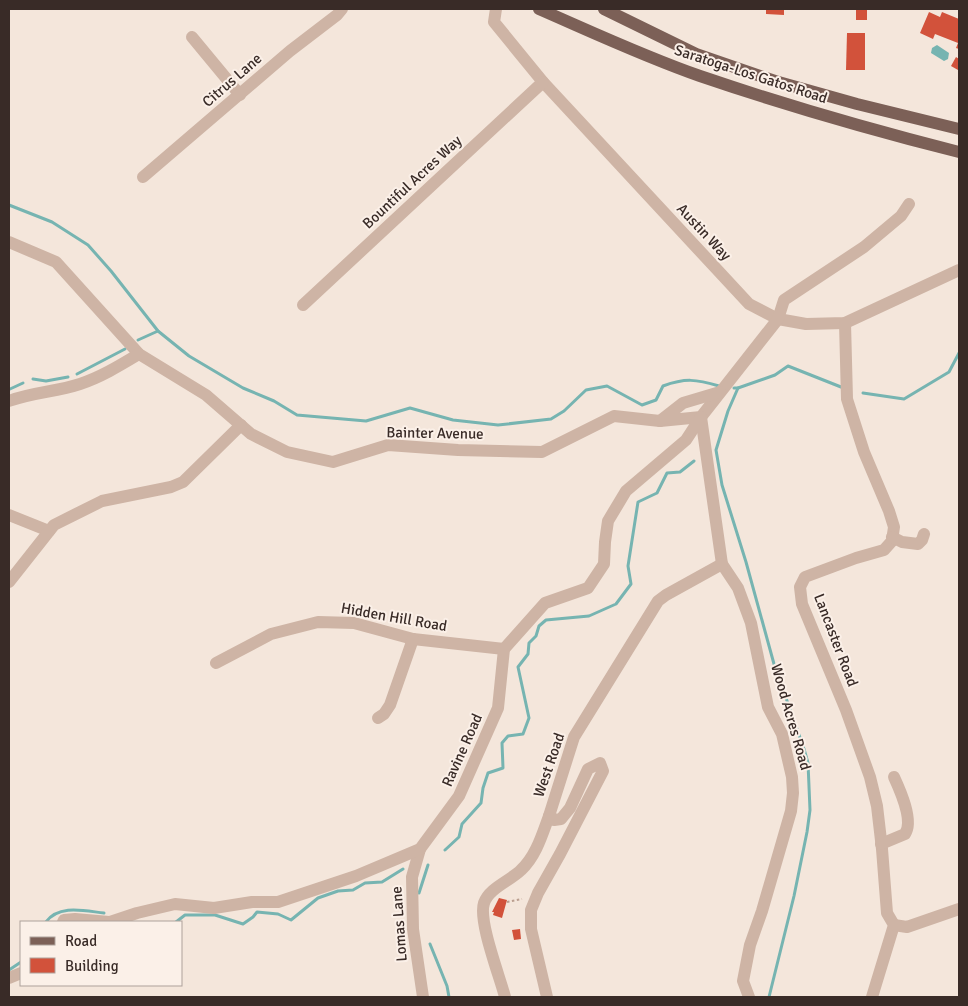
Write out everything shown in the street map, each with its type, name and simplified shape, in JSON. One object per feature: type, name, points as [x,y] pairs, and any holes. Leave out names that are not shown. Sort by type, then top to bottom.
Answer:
[{"type":"main road","name":"Saratoga-Los Gatos Road","points":[[539,9],[633,50],[699,76],[867,128],[959,152]]},
{"type":"main road","name":"Saratoga-Los Gatos Road","points":[[604,9],[696,54],[775,81],[857,104],[959,129]]},
{"type":"street","name":"Citrus Lane","points":[[143,177],[342,9]]},
{"type":"street","name":"Austin Way","points":[[496,9],[494,22],[543,82],[749,304],[778,319],[806,324],[845,323],[959,270]]},
{"type":"street","points":[[192,37],[240,95]]},
{"type":"street","name":"Bountiful Acres Way","points":[[303,305],[543,82]]},
{"type":"street","points":[[504,649],[545,603],[588,588],[604,564],[608,521],[626,490],[686,440],[720,392],[778,319],[784,300],[864,247],[902,216],[909,204]]},
{"type":"street","name":"Bainter Avenue","points":[[9,242],[56,262],[139,354],[206,395],[251,434],[287,452],[333,462],[388,445],[458,450],[542,452],[614,416],[660,421],[701,417]]},
{"type":"street","points":[[845,323],[847,399],[864,452],[889,511],[894,528],[892,537],[902,542],[918,544],[924,534]]},
{"type":"street","points":[[9,401],[26,394],[78,385],[102,376],[139,354]]},
{"type":"street","points":[[660,421],[683,403],[720,392]]},
{"type":"street","name":"Wood Acres Road","points":[[701,417],[722,564],[738,588],[751,623],[768,707],[782,734],[792,777],[793,793],[788,820],[762,911],[750,945],[743,981],[749,997]]},
{"type":"street","points":[[9,582],[54,525],[102,501],[172,487],[183,482],[241,426]]},
{"type":"street","points":[[9,515],[49,531]]},
{"type":"street","name":"Lancaster Road","points":[[892,537],[892,541],[884,550],[805,577],[800,587],[802,604],[846,710],[870,777],[882,844],[887,913],[894,924]]},
{"type":"street","name":"West Road","points":[[547,997],[531,929],[531,910],[538,893],[603,772],[600,762],[588,769],[570,808],[561,819],[554,820],[549,816],[574,737],[658,602],[666,595],[722,564]]},
{"type":"street","name":"Hidden Hill Road","points":[[221,661],[271,634],[318,622],[354,623],[413,639],[504,649]]},
{"type":"street","points":[[378,718],[384,714],[390,705],[413,639]]},
{"type":"street","name":"Ravine Road","points":[[420,849],[459,796],[498,708],[504,649]]},
{"type":"street","points":[[882,844],[905,834],[908,826],[904,799],[894,777]]},
{"type":"street","points":[[505,997],[486,931],[483,914],[484,903],[492,892],[521,871],[533,856],[549,816]]},
{"type":"street","points":[[112,921],[175,904],[214,908],[252,902],[278,902],[356,876],[420,849]]},
{"type":"street","name":"Lomas Lane","points":[[420,849],[412,877],[413,929],[423,997]]},
{"type":"street","points":[[872,997],[894,924],[907,927],[959,909]]},
{"type":"street","points":[[63,921],[75,919],[98,921]]},
{"type":"water","points":[[937,45],[949,53],[948,59],[944,61],[931,53],[932,48]]},
{"type":"building","points":[[766,9],[784,9],[784,15],[766,14]]},
{"type":"building","points":[[856,9],[867,9],[867,20],[856,20]]},
{"type":"building","points":[[929,12],[940,17],[942,12],[959,19],[959,49],[956,48],[958,43],[935,34],[933,39],[920,33]]},
{"type":"building","points":[[847,33],[865,33],[865,70],[846,70]]},
{"type":"building","points":[[956,57],[959,59],[958,70],[951,66]]},
{"type":"building","points":[[499,898],[507,900],[502,918],[493,915],[494,912],[492,912]]},
{"type":"building","points":[[520,929],[521,939],[514,940],[512,930]]},
{"type":"waterway","points":[[9,205],[52,222],[88,245],[158,331],[189,356],[243,388],[274,401],[297,415],[366,421],[410,408],[453,420],[498,425],[551,419],[564,411],[586,390],[607,386],[642,405],[656,400],[663,386],[678,382],[697,381],[719,386]]},
{"type":"waterway","points":[[138,340],[158,331]]},
{"type":"waterway","points":[[77,374],[125,349]]},
{"type":"waterway","points":[[863,393],[904,399],[949,372],[959,353]]},
{"type":"waterway","points":[[734,388],[775,375],[788,366],[841,387]]},
{"type":"waterway","points":[[33,379],[46,381],[68,377]]},
{"type":"waterway","points":[[10,389],[23,383]]},
{"type":"waterway","points":[[738,388],[728,411],[716,450],[722,485],[746,562],[774,664],[808,763],[810,810],[807,832],[794,896],[769,997]]},
{"type":"waterway","points":[[445,850],[459,837],[462,824],[481,803],[488,773],[503,768],[502,743],[508,736],[523,734],[529,718],[518,667],[528,654],[529,643],[536,636],[539,626],[546,620],[589,616],[616,604],[631,584],[628,566],[638,502],[657,493],[667,473],[680,472],[694,461]]},
{"type":"waterway","points":[[419,893],[428,865]]},
{"type":"waterway","points":[[177,921],[185,915],[215,915],[243,924],[257,912],[278,914],[291,920],[318,898],[338,891],[353,890],[365,883],[382,882],[403,869]]},
{"type":"waterway","points":[[47,921],[51,916],[65,911],[81,910],[104,913]]},
{"type":"waterway","points":[[430,944],[447,986],[449,997]]},
{"type":"waterway","points":[[9,970],[20,963]]}]
